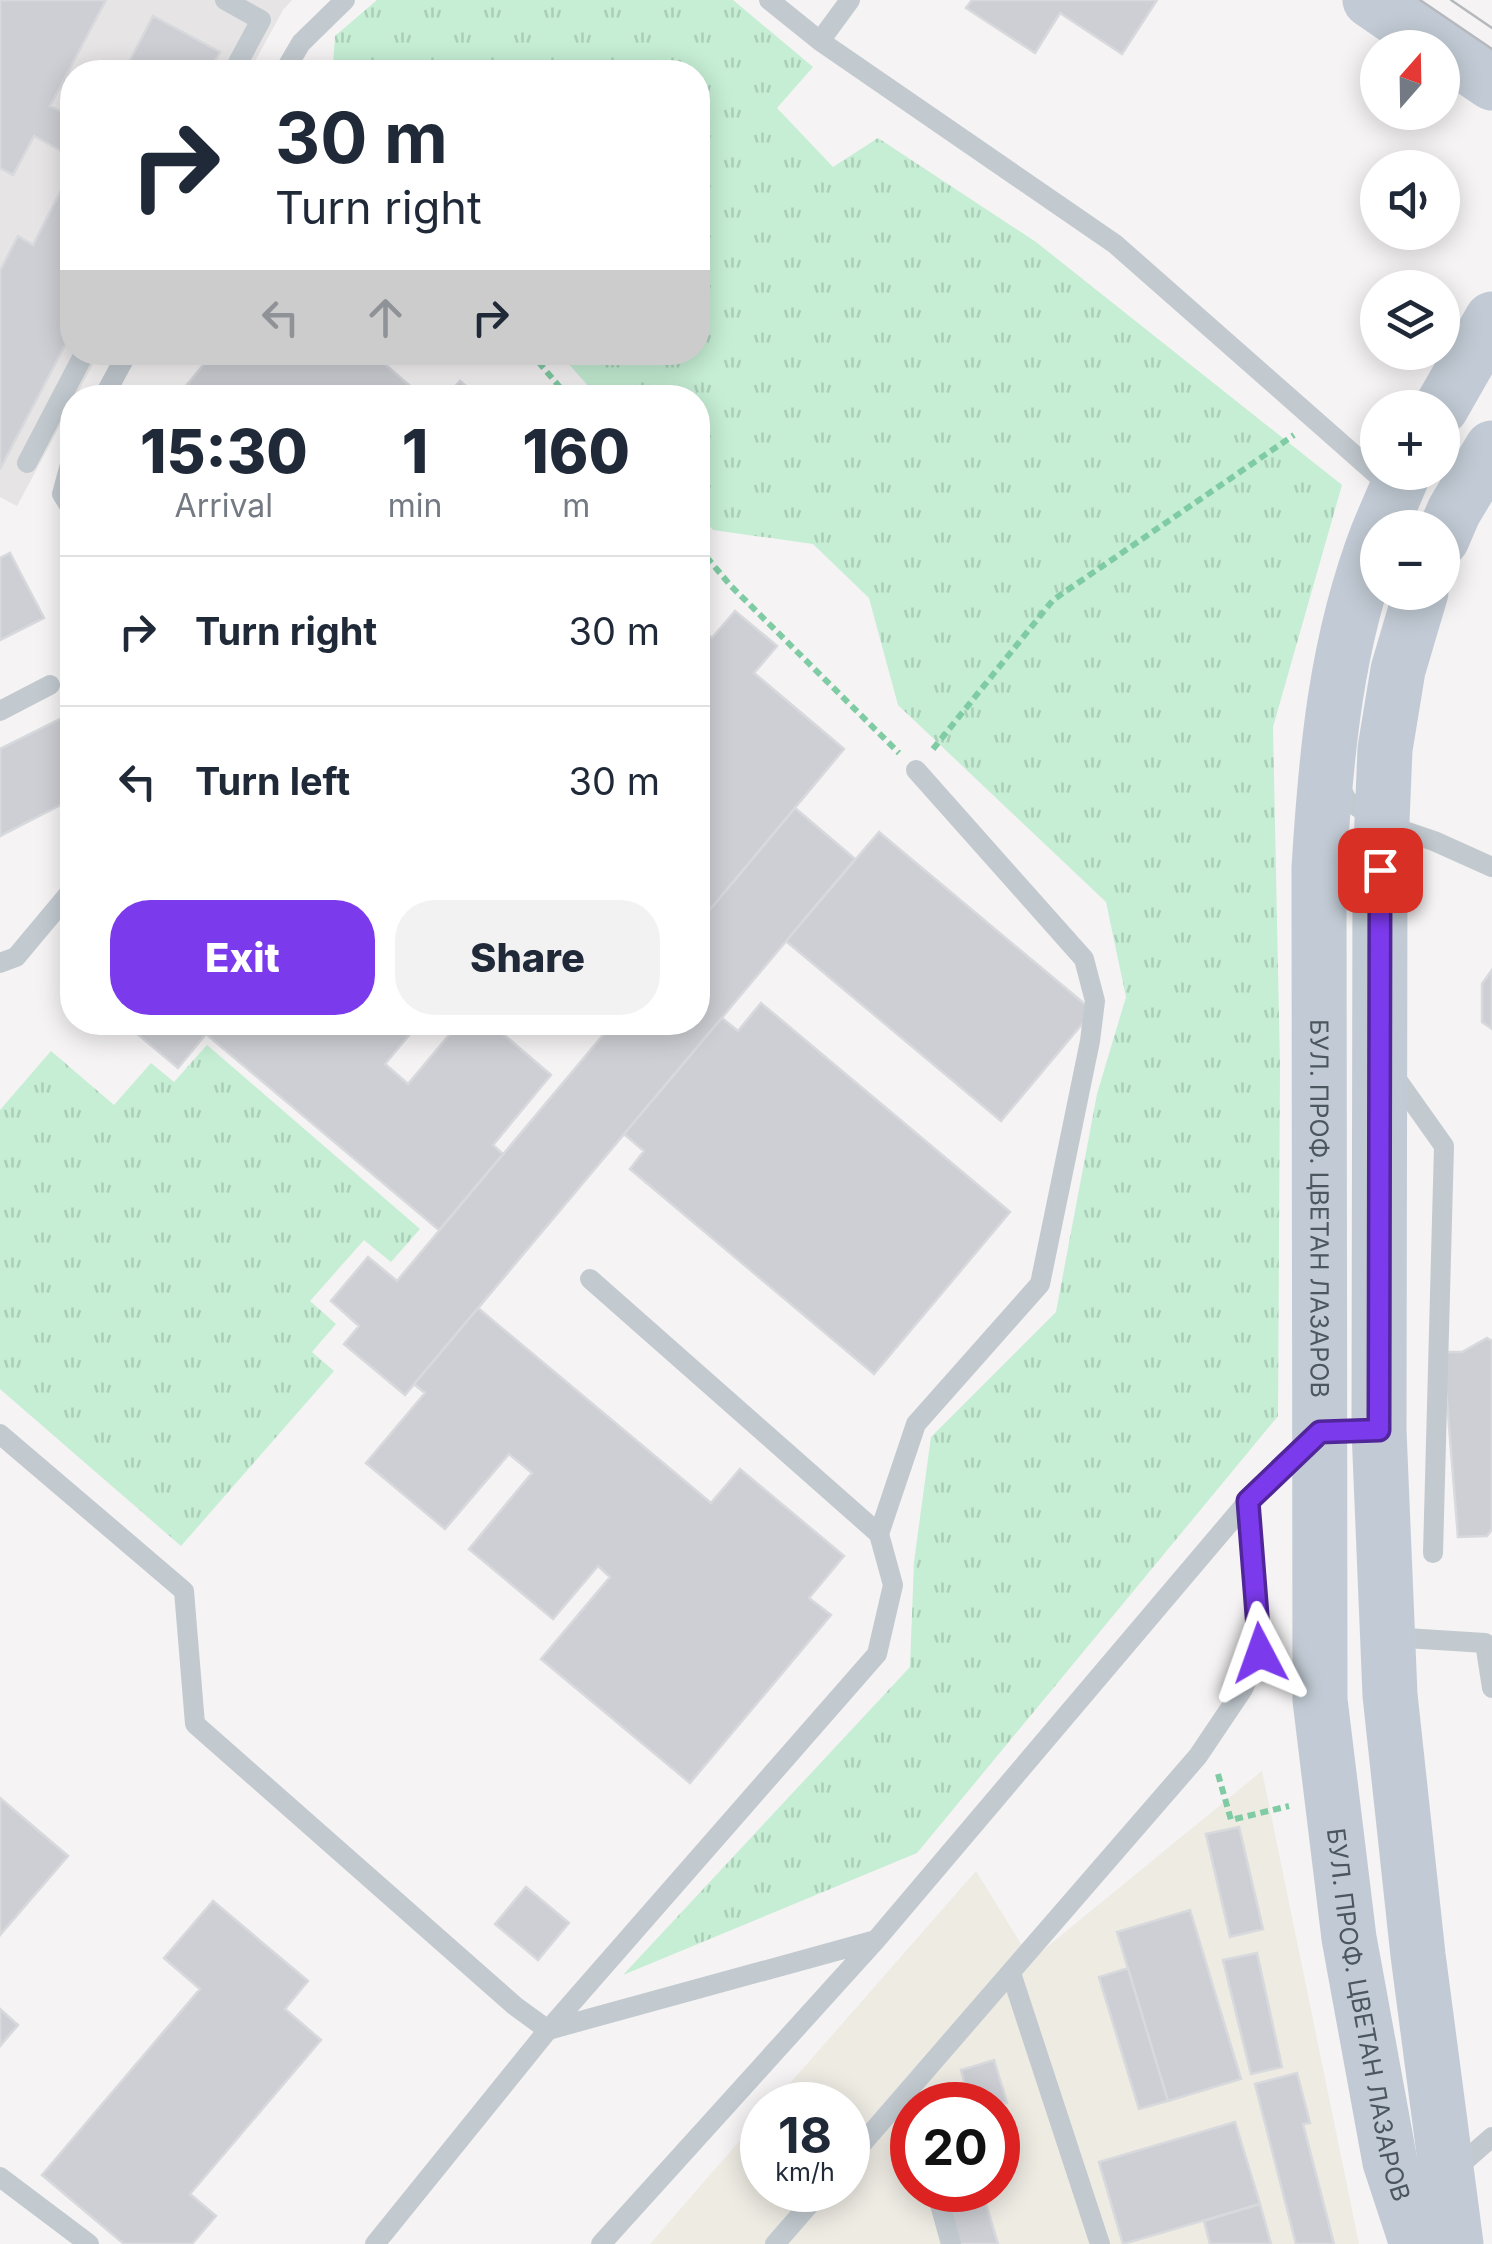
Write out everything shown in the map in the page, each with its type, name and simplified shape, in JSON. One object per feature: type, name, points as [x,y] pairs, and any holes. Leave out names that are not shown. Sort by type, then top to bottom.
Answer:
[{"type":"main road","points":[[1370,0],[1414,30]]},
{"type":"main road","points":[[1460,61],[1492,83]]},
{"type":"main road","points":[[1451,390],[1492,319]]},
{"type":"main road","points":[[1455,510],[1492,448]]},
{"type":"main road","name":"БУЛ. ПРОФ. ЦВЕТАН ЛАЗАРОВ","points":[[1389,506],[1364,567],[1340,657],[1326,760],[1318,868],[1320,1700],[1353,1956],[1390,2162],[1417,2244]]},
{"type":"main road","name":"БУЛ. ПРОФ. ЦВЕТАН ЛАЗАРОВ","points":[[1416,610],[1398,670],[1385,749],[1381,823],[1379,1430],[1390,1695],[1418,1955],[1456,2244]]},
{"type":"lane","points":[[225,0],[261,20],[239,60]]},
{"type":"lane","points":[[291,60],[301,42],[345,0]]},
{"type":"lane","points":[[769,0],[820,42],[1115,244],[1316,420],[1389,506]]},
{"type":"lane","points":[[820,42],[850,0]]},
{"type":"lane","points":[[28,462],[60,401]]},
{"type":"lane","points":[[0,711],[50,686]]},
{"type":"lane","points":[[1326,760],[1347,800],[1381,823],[1492,866]]},
{"type":"lane","points":[[375,2244],[548,2030],[877,1654],[892,1586],[879,1534],[916,1424],[1040,1284],[1095,1001],[1084,959],[916,770]]},
{"type":"lane","points":[[0,963],[16,958],[60,905]]},
{"type":"lane","points":[[1380,1056],[1444,1146],[1433,1553]]},
{"type":"lane","points":[[590,1279],[879,1534]]},
{"type":"lane","points":[[600,2244],[876,1940],[1248,1501],[1320,1432],[1379,1430]]},
{"type":"lane","points":[[0,1434],[184,1592],[194,1724],[548,2030]]},
{"type":"lane","points":[[924,2082],[1010,1972],[1198,1756],[1243,1689],[1260,1653],[1248,1501]]},
{"type":"lane","points":[[1388,1637],[1486,1643],[1492,1688]]},
{"type":"lane","points":[[548,2030],[876,1940]]},
{"type":"lane","points":[[1010,1972],[1100,2244]]},
{"type":"lane","points":[[870,2138],[890,2119]]},
{"type":"lane","points":[[1446,2177],[1492,2136]]},
{"type":"lane","points":[[0,2177],[90,2244]]},
{"type":"lane","points":[[774,2244],[802,2212]]},
{"type":"lane","points":[[942,2212],[951,2244]]},
{"type":"path","points":[[541,365],[558,385]]},
{"type":"path","points":[[710,561],[916,770],[1054,600],[1316,420]]},
{"type":"path","points":[[1229,1808],[1232,1820],[1296,1805]]},
{"type":"shaded area","points":[[0,0],[292,0],[256,60],[60,60],[60,365],[93,365],[82,385],[60,385],[60,426],[17,506],[0,497]]},
{"type":"shaded area","points":[[1262,1771],[1359,2244],[650,2244],[740,2140],[740,2212],[870,2212],[870,2082],[791,2082],[976,1871],[1031,1960]]},
{"type":"green space","points":[[377,0],[733,0],[813,67],[777,108],[833,167],[878,138],[1036,242],[1342,485],[1273,727],[1280,1067],[1278,1416],[917,1853],[623,1975],[910,1667],[914,1562],[931,1437],[1056,1312],[1097,1094],[1126,997],[1106,902],[898,705],[869,598],[813,544],[710,527],[710,385],[587,385],[570,365],[710,365],[710,60],[333,60],[335,36]]},
{"type":"green space","points":[[207,1045],[420,1229],[391,1262],[364,1240],[310,1301],[336,1324],[312,1352],[334,1371],[181,1546],[0,1389],[0,1110],[51,1051],[114,1105],[151,1063],[174,1082]]},
{"type":"building","points":[[0,0],[106,0],[74,60],[60,60],[60,87],[50,106],[60,111],[60,150],[34,136],[13,175],[0,168]]},
{"type":"building","points":[[972,0],[1157,0],[1122,54],[1060,13],[1035,53],[966,8]]},
{"type":"building","points":[[153,16],[220,52],[216,60],[130,60]]},
{"type":"building","points":[[60,192],[60,355],[0,469],[0,271],[18,236],[33,245]]},
{"type":"building","points":[[203,365],[386,365],[409,385],[187,385]]},
{"type":"building","points":[[10,553],[44,618],[0,640],[0,558]]},
{"type":"building","points":[[735,611],[777,646],[754,673],[844,749],[710,910],[710,636]]},
{"type":"building","points":[[60,719],[60,805],[0,836],[0,749]]},
{"type":"building","points":[[795,808],[855,859],[710,1032],[710,910]]},
{"type":"building","points":[[879,832],[1093,1011],[1001,1121],[786,941]]},
{"type":"building","points":[[1492,970],[1492,1029],[1482,1022],[1482,984]]},
{"type":"building","points":[[761,1003],[1010,1212],[874,1374],[630,1169],[644,1151],[624,1134],[722,1018],[738,1031]]},
{"type":"building","points":[[139,1035],[205,1035],[178,1068]]},
{"type":"building","points":[[207,1035],[409,1035],[385,1064],[408,1084],[449,1035],[504,1035],[551,1075],[493,1145],[503,1154],[439,1230]]},
{"type":"building","points":[[603,1035],[707,1035],[405,1395],[344,1344],[359,1326],[331,1301],[368,1257],[397,1281]]},
{"type":"building","points":[[478,1308],[711,1503],[740,1469],[844,1556],[809,1598],[831,1615],[690,1783],[541,1659],[610,1577],[598,1566],[553,1619],[469,1549],[532,1473],[509,1454],[445,1529],[366,1463],[425,1393],[414,1384]]},
{"type":"building","points":[[1487,1338],[1492,1341],[1492,1529],[1487,1536],[1458,1537],[1443,1352],[1462,1352]]},
{"type":"building","points":[[0,1798],[68,1856],[0,1935]]},
{"type":"building","points":[[1239,1827],[1263,1929],[1230,1937],[1206,1834]]},
{"type":"building","points":[[526,1887],[569,1923],[538,1960],[495,1924]]},
{"type":"building","points":[[213,1901],[308,1981],[285,2009],[321,2040],[190,2194],[216,2216],[192,2244],[124,2244],[42,2175],[200,1989],[164,1958]]},
{"type":"building","points":[[1190,1910],[1241,2079],[1168,2101],[1117,1932]]},
{"type":"building","points":[[1257,1953],[1282,2067],[1251,2074],[1223,1960]]},
{"type":"building","points":[[1128,1968],[1168,2101],[1139,2109],[1099,1977]]},
{"type":"building","points":[[0,2009],[18,2025],[0,2046]]},
{"type":"building","points":[[994,2060],[1001,2082],[964,2082],[961,2070]]},
{"type":"building","points":[[1297,2073],[1310,2123],[1303,2124],[1334,2244],[1296,2244],[1255,2084]]},
{"type":"building","points":[[1235,2122],[1260,2204],[1123,2244],[1099,2162]]},
{"type":"building","points":[[1260,2204],[1271,2244],[1210,2244],[1204,2221]]},
{"type":"building","points":[[950,2212],[989,2212],[998,2244],[959,2244]]},
{"type":"tram line","points":[[1420,0],[1492,49]]},
{"type":"tram line","points":[[1451,0],[1492,28]]},
{"type":"route","points":[[1260,1653],[1248,1501],[1320,1432],[1379,1430],[1380,870]]}]
